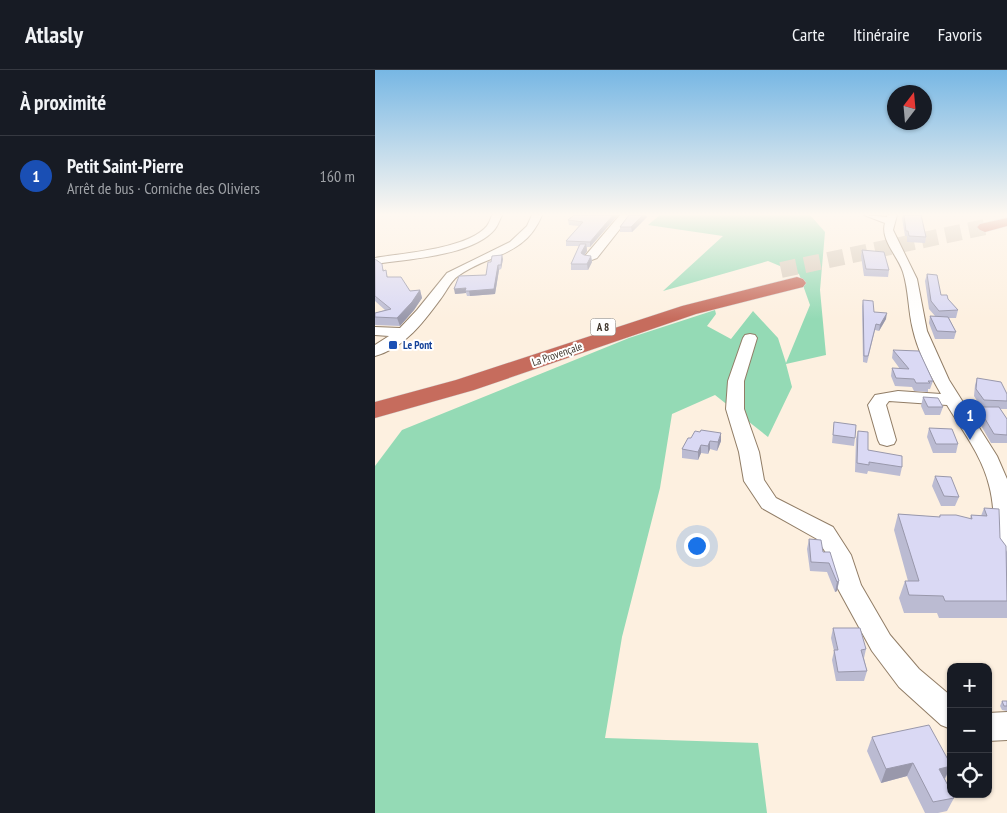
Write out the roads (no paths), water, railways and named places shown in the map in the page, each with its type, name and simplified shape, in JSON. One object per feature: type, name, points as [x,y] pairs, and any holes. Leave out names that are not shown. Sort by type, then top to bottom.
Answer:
[{"type":"highway","name":"La Provençale","points":[[375,397],[487,367],[715,296],[743,287],[781,270]]},
{"type":"highway","name":"La Provençale","points":[[743,287],[797,283]]},
{"type":"highway","name":"La Provençale","points":[[375,410],[465,386],[650,322],[715,296]]},
{"type":"street","points":[[375,261],[441,250]]},
{"type":"street","points":[[375,351],[391,343],[398,332],[417,321],[451,275],[502,250]]},
{"type":"street","points":[[589,258],[594,256],[598,250]]},
{"type":"street","points":[[897,250],[907,267],[911,279],[919,331],[952,400],[987,456],[999,484],[1004,513],[1007,556]]},
{"type":"street","points":[[375,319],[383,328],[398,332]]},
{"type":"street","points":[[375,331],[398,332]]},
{"type":"street","points":[[751,338],[736,381],[735,409],[749,452],[754,481],[769,503],[825,533],[839,555],[849,587],[881,643],[909,678],[947,711]]},
{"type":"street","points":[[887,440],[877,405],[886,396],[952,400]]},
{"type":"street","points":[[992,727],[1007,726]]},
{"type":"tunnel","points":[[781,270],[877,250]]},
{"type":"place","name":"Le Pont","points":[[393,345]]},
{"type":"place","name":"Petit Saint-Pierre","points":[[970,440]]}]
